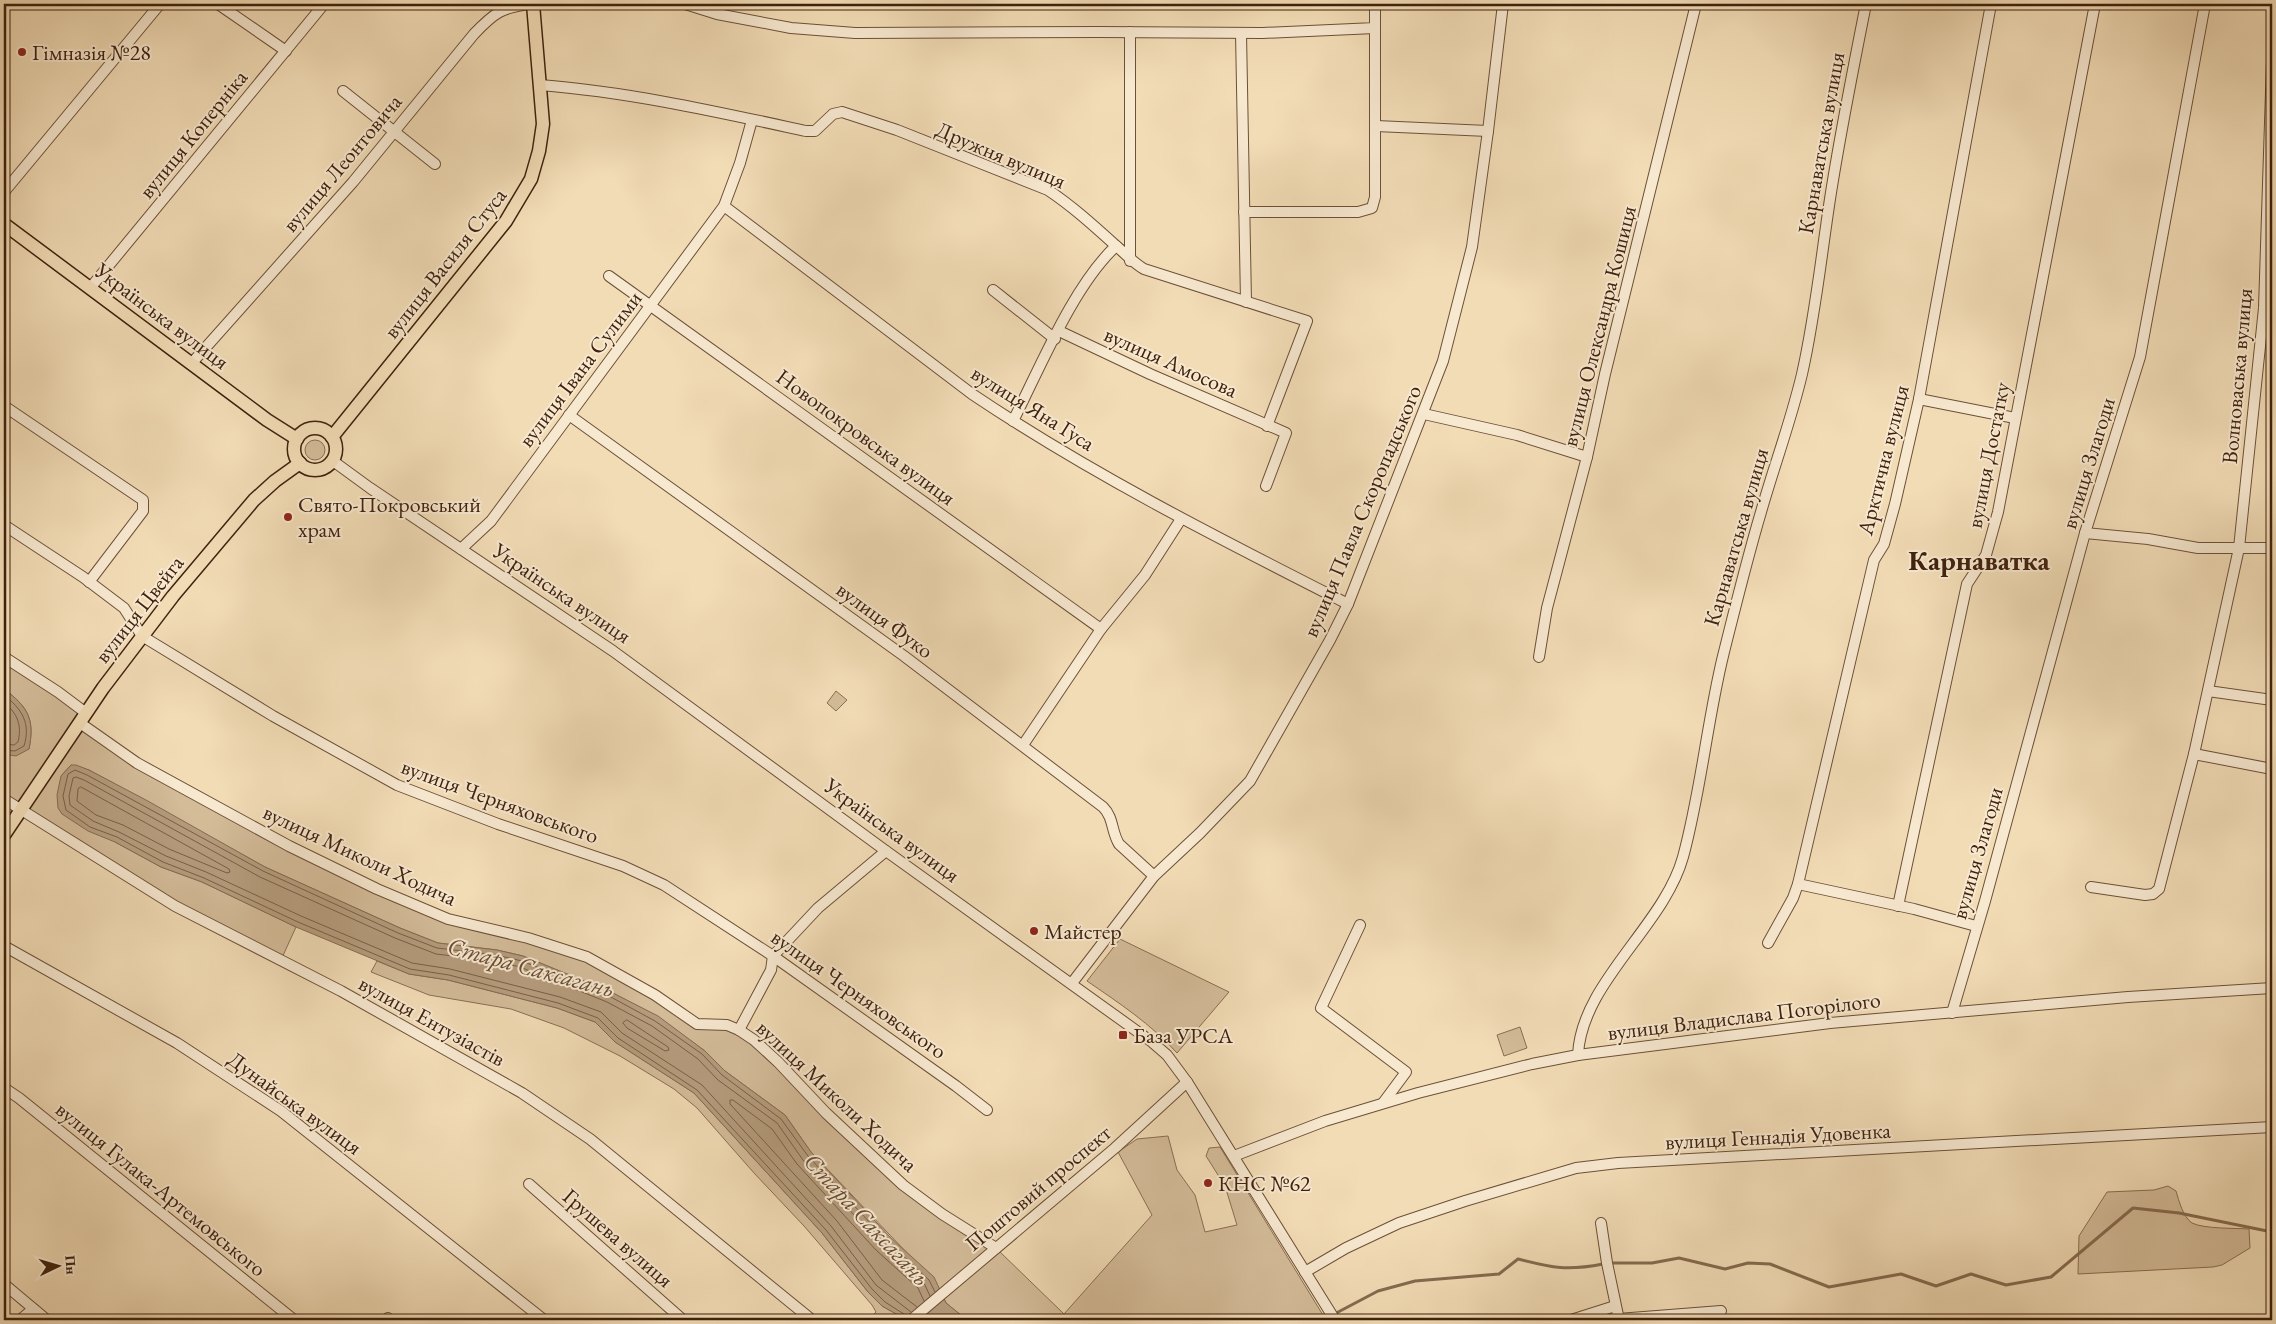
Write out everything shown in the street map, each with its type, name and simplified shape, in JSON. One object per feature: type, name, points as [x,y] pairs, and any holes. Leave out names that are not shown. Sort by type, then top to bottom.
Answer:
[{"type":"main road","name":"вулиця Василя Стуса","points":[[332,437],[506,221],[525,192],[536,164],[542,137],[540,86],[532,4]]},
{"type":"main road","name":"Українська вулиця","points":[[4,224],[267,420],[297,439]]},
{"type":"main road","points":[[314,428],[324,430],[332,437],[336,449],[333,461],[326,468],[317,470],[307,469],[300,463],[294,449],[297,439],[304,431],[314,428]]},
{"type":"main road","name":"вулиця Цвейга","points":[[4,835],[83,718],[173,596],[254,500],[275,481],[300,463]]},
{"type":"street","points":[[4,192],[160,4]]},
{"type":"street","points":[[218,4],[286,51]]},
{"type":"street","name":"вулиця Коперніка","points":[[91,287],[324,4]]},
{"type":"street","name":"вулиця Леонтовича","points":[[191,364],[353,182],[443,70],[488,19],[504,8],[532,4]]},
{"type":"street","points":[[685,4],[716,14],[783,27],[855,33],[1241,33],[1375,28]]},
{"type":"street","points":[[1244,212],[1358,212],[1372,208],[1375,197],[1375,4]]},
{"type":"street","name":"вулиця Павла Скоропадського","points":[[1072,983],[1154,876],[1200,833],[1250,781],[1326,648],[1348,604],[1444,361],[1472,247],[1503,4]]},
{"type":"street","name":"вулиця Олександра Кошиця","points":[[1539,657],[1547,608],[1587,457],[1604,374],[1696,4]]},
{"type":"street","name":"Карнаватська вулиця","points":[[1578,1054],[1583,1024],[1594,1001],[1661,902],[1682,860],[1695,804],[1710,716],[1723,655],[1760,515],[1802,376],[1811,330],[1840,130],[1866,4]]},
{"type":"street","name":"Арктична вулиця","points":[[1768,943],[1794,898],[1869,578],[1874,560],[1884,544],[1895,504],[1918,399],[1991,4]]},
{"type":"street","name":"вулиця Достатку","points":[[1898,906],[1967,584],[1986,555],[1998,512],[2095,4]]},
{"type":"street","name":"вулиця Злагоди","points":[[1952,1013],[1976,926],[1985,901],[2085,534],[2140,357],[2205,4]]},
{"type":"street","points":[[1130,32],[1130,260]]},
{"type":"street","points":[[1241,33],[1246,302]]},
{"type":"street","name":"Волноваська вулиця","points":[[2091,887],[2145,895],[2153,894],[2159,889],[2194,754],[2208,691],[2239,548],[2264,308],[2272,60]]},
{"type":"street","name":"Дружня вулиця","points":[[540,86],[590,89],[639,97],[806,131],[815,131],[833,114],[842,112],[1048,190],[1064,201],[1130,260],[1144,269],[1307,321],[1267,426]]},
{"type":"street","points":[[343,90],[435,164]]},
{"type":"street","points":[[724,206],[740,163],[752,120]]},
{"type":"street","points":[[1376,126],[1488,131]]},
{"type":"street","name":"вулиця Івана Сулими","points":[[461,549],[491,521],[724,206]]},
{"type":"street","name":"вулиця Яна Гуса","points":[[724,206],[972,394],[1013,422],[1181,519],[1348,604]]},
{"type":"street","points":[[1013,422],[1076,299],[1102,259],[1116,246]]},
{"type":"street","name":"Новопокровська вулиця","points":[[609,276],[1101,629]]},
{"type":"street","name":"вулиця Амосова","points":[[993,290],[1041,330],[1057,335],[1286,433],[1266,486]]},
{"type":"street","points":[[1918,399],[2015,418]]},
{"type":"street","points":[[4,406],[143,500],[143,511],[89,582]]},
{"type":"street","points":[[1424,414],[1517,435],[1587,457]]},
{"type":"street","name":"вулиця Фуко","points":[[570,415],[1023,745],[1107,811],[1119,844],[1154,876]]},
{"type":"street","name":"Українська вулиця","points":[[333,461],[621,656],[886,851],[1152,1042],[1167,1055],[1187,1082],[1335,1320]]},
{"type":"street","points":[[1023,745],[1101,629],[1145,575],[1181,519]]},
{"type":"street","name":"вулиця Черняховського","points":[[4,525],[124,608],[142,636],[290,726],[397,785],[498,824],[623,866],[664,885],[773,956],[956,1086],[986,1110]]},
{"type":"street","points":[[2085,534],[2148,539],[2198,548],[2272,548]]},
{"type":"street","points":[[2257,549],[2272,542]]},
{"type":"street","name":"вулиця Миколи Ходича","points":[[4,657],[58,692],[83,718],[137,763],[289,846],[377,889],[448,918],[528,938],[587,956],[654,995],[698,1024],[727,1025],[738,1030],[754,1040],[778,1062],[826,1113],[904,1185],[942,1214],[996,1248]]},
{"type":"street","points":[[2208,691],[2272,700]]},
{"type":"street","points":[[2194,754],[2272,770]]},
{"type":"street","name":"вулиця Ентузіастів","points":[[4,798],[21,811],[175,906],[349,996],[522,1093],[590,1139],[812,1320]]},
{"type":"street","points":[[738,1030],[771,970],[773,956],[818,908],[886,851]]},
{"type":"street","points":[[1798,884],[1898,906],[1976,926]]},
{"type":"street","points":[[1360,925],[1321,1008],[1406,1072],[1383,1103]]},
{"type":"street","name":"Дунайська вулиця","points":[[4,946],[177,1044],[281,1111],[544,1320]]},
{"type":"street","name":"вулиця Владислава Погорілого","points":[[1234,1156],[1325,1121],[1383,1103],[1532,1064],[1578,1054],[1820,1024],[2128,997],[2272,988]]},
{"type":"street","name":"Поштовий проспект","points":[[911,1320],[1115,1148],[1187,1082]]},
{"type":"street","name":"вулиця Гулака-Артемовського","points":[[4,1088],[19,1098],[294,1320]]},
{"type":"street","name":"вулиця Геннадія Удовенка","points":[[1305,1272],[1346,1248],[1399,1223],[1576,1168],[1618,1163],[2272,1127]]},
{"type":"street","name":"Грушева вулиця","points":[[529,1184],[683,1320]]},
{"type":"street","points":[[1601,1222],[1619,1320],[1721,1311]]},
{"type":"street","points":[[4,1284],[47,1320]]},
{"type":"street","points":[[1571,1320],[1615,1306]]},
{"type":"street","points":[[20,1320],[34,1309]]},
{"type":"shaded area","points":[[315,440],[322,443],[325,450],[322,457],[315,460],[308,457],[305,450],[308,443]]},
{"type":"shaded area","points":[[4,657],[75,704],[80,723],[137,763],[289,846],[448,919],[587,957],[697,1024],[739,1030],[903,1185],[993,1246],[940,1291],[908,1254],[811,1152],[785,1115],[725,1071],[705,1051],[658,1017],[611,992],[523,956],[497,950],[438,943],[400,928],[265,867],[89,770],[71,765],[61,776],[115,842],[161,867],[202,882],[296,927],[281,960],[175,906],[4,799],[4,754],[29,749],[31,730],[28,714],[19,702],[4,689]]},
{"type":"shaded area","points":[[836,691],[847,700],[836,711],[827,703]]},
{"type":"shaded area","points":[[1120,939],[1229,992],[1177,1053],[1146,1023],[1087,981]]},
{"type":"shaded area","points":[[377,961],[409,974],[448,980],[557,1008],[595,1022],[615,1042],[694,1093],[822,1233],[868,1292],[882,1306],[907,1320],[868,1320],[876,1312],[872,1305],[804,1226],[697,1108],[674,1089],[620,1056],[564,1028],[511,1009],[429,995],[371,972]]},
{"type":"shaded area","points":[[1520,1027],[1527,1048],[1504,1056],[1497,1035]]},
{"type":"shaded area","points":[[1168,1136],[1177,1170],[1195,1195],[1205,1232],[1237,1225],[1225,1186],[1206,1156],[1209,1148],[1220,1147],[1326,1320],[967,1320],[946,1303],[943,1296],[998,1250],[1064,1314],[1152,1215],[1118,1152],[1137,1139]]},
{"type":"shaded area","points":[[2168,1186],[2176,1191],[2184,1213],[2192,1223],[2212,1227],[2249,1229],[2250,1248],[2222,1265],[2213,1267],[2078,1274],[2079,1236],[2107,1192],[2154,1190]]},
{"type":"water","points":[[4,689],[24,708],[30,722],[31,739],[29,749],[16,756],[4,754]]},
{"type":"water","name":"Стара Саксагань","points":[[71,765],[89,770],[265,867],[400,928],[438,943],[497,950],[523,956],[611,992],[658,1016],[705,1051],[725,1071],[785,1115],[811,1152],[890,1237],[934,1277],[946,1303],[967,1320],[907,1320],[882,1306],[868,1292],[822,1233],[694,1093],[615,1042],[595,1022],[557,1008],[448,980],[409,974],[296,927],[202,882],[161,867],[115,842],[88,831],[62,814],[58,808],[57,795],[61,776]]},
{"type":"waterway","points":[[1613,1263],[1652,1263],[1679,1258],[1725,1269],[1748,1263],[1770,1264],[1829,1287],[1901,1274],[1936,1286],[1971,1274],[2006,1285],[2051,1277],[2133,1208],[2179,1213],[2272,1232]]},
{"type":"waterway","points":[[1323,1320],[1378,1291],[1415,1281],[1499,1274],[1518,1259],[1541,1265],[1570,1268],[1603,1264]]},
{"type":"place","name":"Гімназія №28","points":[[22,52]]},
{"type":"place","name":"Свято-Покровський храм","points":[[288,517]]},
{"type":"place","name":"Майстер","points":[[1034,931]]},
{"type":"place","name":"База УРСА","points":[[1123,1035]]},
{"type":"place","name":"КНС №62","points":[[1208,1183]]},
{"type":"district","name":"Карнаватка","points":[[1979,560]]}]
